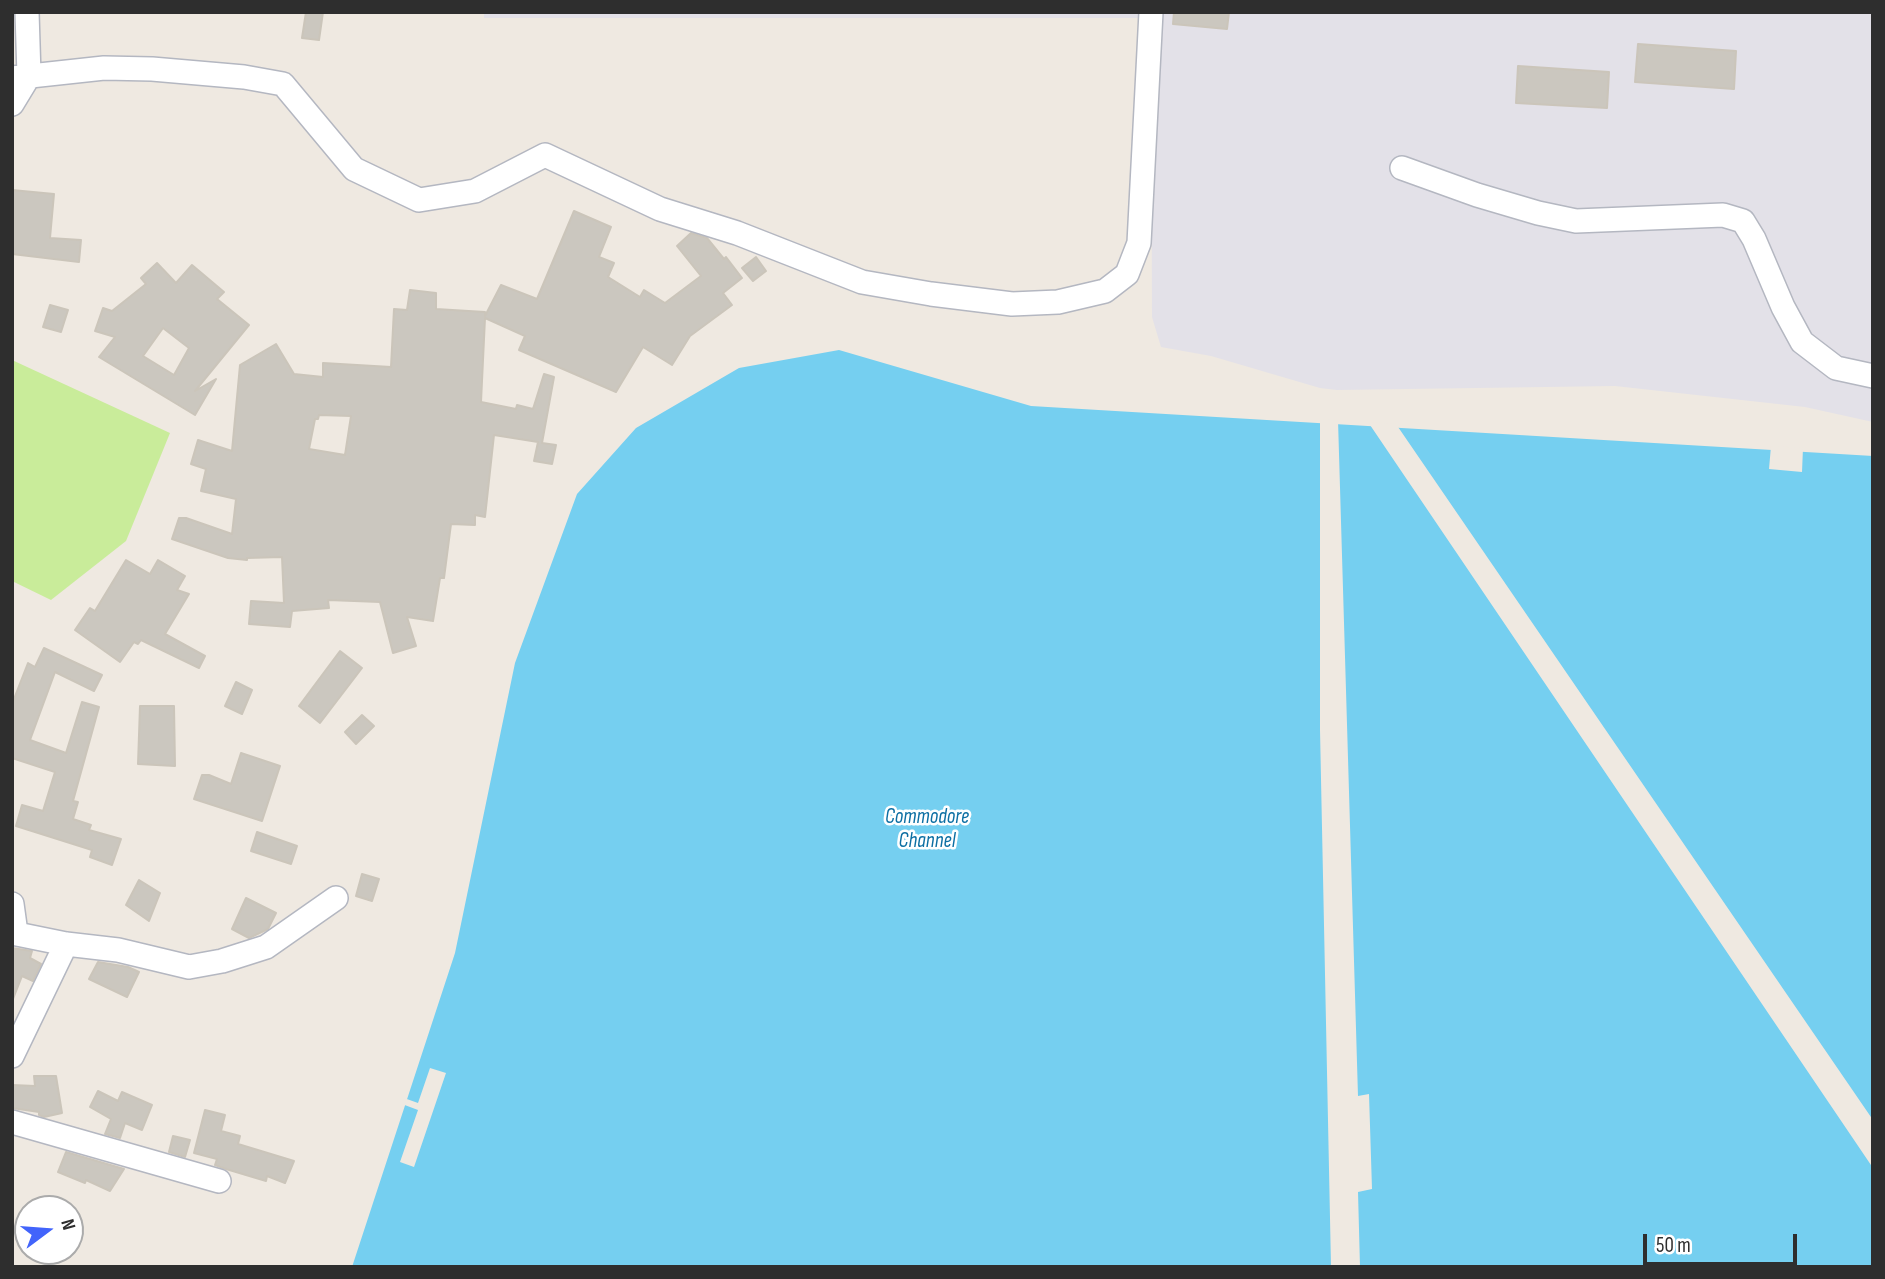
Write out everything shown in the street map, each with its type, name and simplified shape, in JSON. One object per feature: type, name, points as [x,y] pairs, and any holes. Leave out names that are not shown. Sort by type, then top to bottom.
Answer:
[{"type":"street","points":[[12,104],[21,77],[27,12]]},
{"type":"street","points":[[21,77],[104,68],[152,69],[244,77],[283,84],[354,169],[419,200],[475,191],[545,155],[660,209],[737,233],[862,282],[1012,304],[1058,302],[1105,291],[1127,274],[1139,243],[1151,12]]},
{"type":"street","points":[[1402,168],[1538,214],[1576,221],[1723,215],[1743,221],[1802,342],[1836,368],[1873,376]]},
{"type":"street","points":[[12,904],[14,933],[66,944],[118,950],[189,967],[222,961],[266,947],[336,898]]},
{"type":"street","points":[[12,1056],[66,944]]},
{"type":"street","points":[[12,1122],[219,1181]]},
{"type":"shaded area","points":[[484,12],[1873,12],[1873,422],[1805,407],[1615,386],[1337,390],[1320,388],[1211,356],[1161,347],[1152,317],[1151,18],[484,18]]},
{"type":"green space","points":[[12,360],[170,433],[126,541],[51,600],[12,581]]},
{"type":"water","name":"Commodore Channel","points":[[839,350],[1031,406],[1873,456],[1873,1267],[352,1267],[455,953],[515,663],[577,494],[636,428],[739,368]]},
{"type":"pier","points":[[1320,419],[1338,420],[1358,1096],[1369,1094],[1372,1189],[1358,1192],[1360,1267],[1331,1267],[1320,730]]},
{"type":"pier","points":[[1368,422],[1396,424],[1873,1120],[1873,1168]]},
{"type":"pier","points":[[1771,446],[1803,448],[1802,472],[1769,469]]},
{"type":"pier","points":[[430,1068],[446,1073],[414,1167],[400,1162],[418,1110],[402,1104],[404,1098],[418,1103]]},
{"type":"building","points":[[306,12],[323,12],[319,40],[302,38]]},
{"type":"building","points":[[1174,12],[1229,12],[1227,29],[1173,24]]},
{"type":"building","points":[[1638,44],[1736,51],[1734,89],[1635,82]]},
{"type":"building","points":[[1518,66],[1609,72],[1607,108],[1516,103]]},
{"type":"building","points":[[12,190],[54,194],[50,238],[81,240],[79,262],[12,254]]},
{"type":"building","points":[[574,211],[611,227],[599,257],[614,263],[608,277],[640,297],[644,290],[665,303],[701,276],[677,246],[691,233],[707,238],[742,278],[723,293],[732,305],[690,336],[672,365],[643,347],[616,392],[519,350],[525,336],[485,318],[481,402],[516,409],[517,405],[533,409],[544,374],[554,377],[542,443],[556,445],[552,464],[534,461],[538,442],[494,435],[485,517],[475,515],[475,525],[451,524],[444,578],[440,578],[433,621],[407,617],[416,646],[393,653],[380,602],[328,600],[329,608],[292,611],[290,627],[249,624],[251,601],[284,603],[282,557],[247,560],[228,558],[172,539],[179,518],[232,534],[236,499],[201,491],[206,469],[191,464],[198,440],[232,451],[240,365],[276,344],[294,374],[323,377],[323,363],[391,367],[394,309],[407,310],[410,290],[436,293],[436,309],[485,312],[485,316],[501,285],[537,299]],"holes":[[[319,415],[351,416],[345,455],[309,449],[315,419],[318,419]]]},
{"type":"building","points":[[756,257],[766,271],[753,281],[742,268]]},
{"type":"building","points":[[157,263],[176,283],[192,265],[224,292],[217,299],[249,325],[195,391],[216,379],[195,415],[99,357],[115,337],[95,331],[103,308],[112,311],[146,284],[141,278]],"holes":[[[163,328],[189,348],[174,375],[143,356]]]},
{"type":"building","points":[[50,305],[68,310],[61,332],[43,327]]},
{"type":"building","points":[[126,560],[150,574],[158,560],[185,576],[177,590],[189,594],[165,634],[205,656],[199,668],[141,640],[138,644],[134,642],[120,662],[75,630],[90,608],[95,611]]},
{"type":"building","points":[[44,648],[102,675],[94,691],[55,672],[30,740],[66,753],[82,702],[99,707],[73,801],[78,802],[73,819],[91,825],[89,830],[121,839],[112,865],[90,857],[92,850],[16,826],[22,805],[43,811],[55,772],[12,758],[12,704],[28,663],[35,667]]},
{"type":"building","points":[[340,651],[362,668],[320,723],[299,706]]},
{"type":"building","points":[[236,682],[252,690],[242,714],[225,706]]},
{"type":"building","points":[[140,706],[174,706],[175,766],[138,764]]},
{"type":"building","points":[[362,715],[374,726],[356,744],[345,732]]},
{"type":"building","points":[[241,753],[280,766],[262,821],[194,799],[202,775],[231,784]]},
{"type":"building","points":[[257,832],[297,846],[291,864],[251,851]]},
{"type":"building","points":[[362,874],[379,879],[372,901],[356,896]]},
{"type":"building","points":[[139,880],[160,893],[149,921],[126,905]]},
{"type":"building","points":[[246,898],[276,913],[268,929],[249,938],[232,929]]},
{"type":"building","points":[[12,948],[32,951],[30,958],[41,964],[33,981],[22,976],[13,999]]},
{"type":"building","points":[[98,962],[128,967],[139,972],[127,997],[89,979]]},
{"type":"building","points":[[34,1076],[56,1076],[62,1113],[44,1117],[39,1115],[39,1112],[12,1108],[12,1085],[35,1086]]},
{"type":"building","points":[[98,1091],[118,1101],[122,1092],[152,1105],[142,1130],[125,1123],[120,1138],[105,1134],[111,1119],[90,1107]]},
{"type":"building","points":[[205,1110],[225,1115],[221,1131],[240,1136],[238,1144],[294,1161],[285,1183],[267,1176],[266,1181],[226,1169],[215,1165],[217,1159],[194,1153]]},
{"type":"building","points":[[173,1136],[190,1140],[185,1157],[169,1152]]},
{"type":"building","points":[[66,1152],[124,1169],[110,1191],[58,1172]]}]
